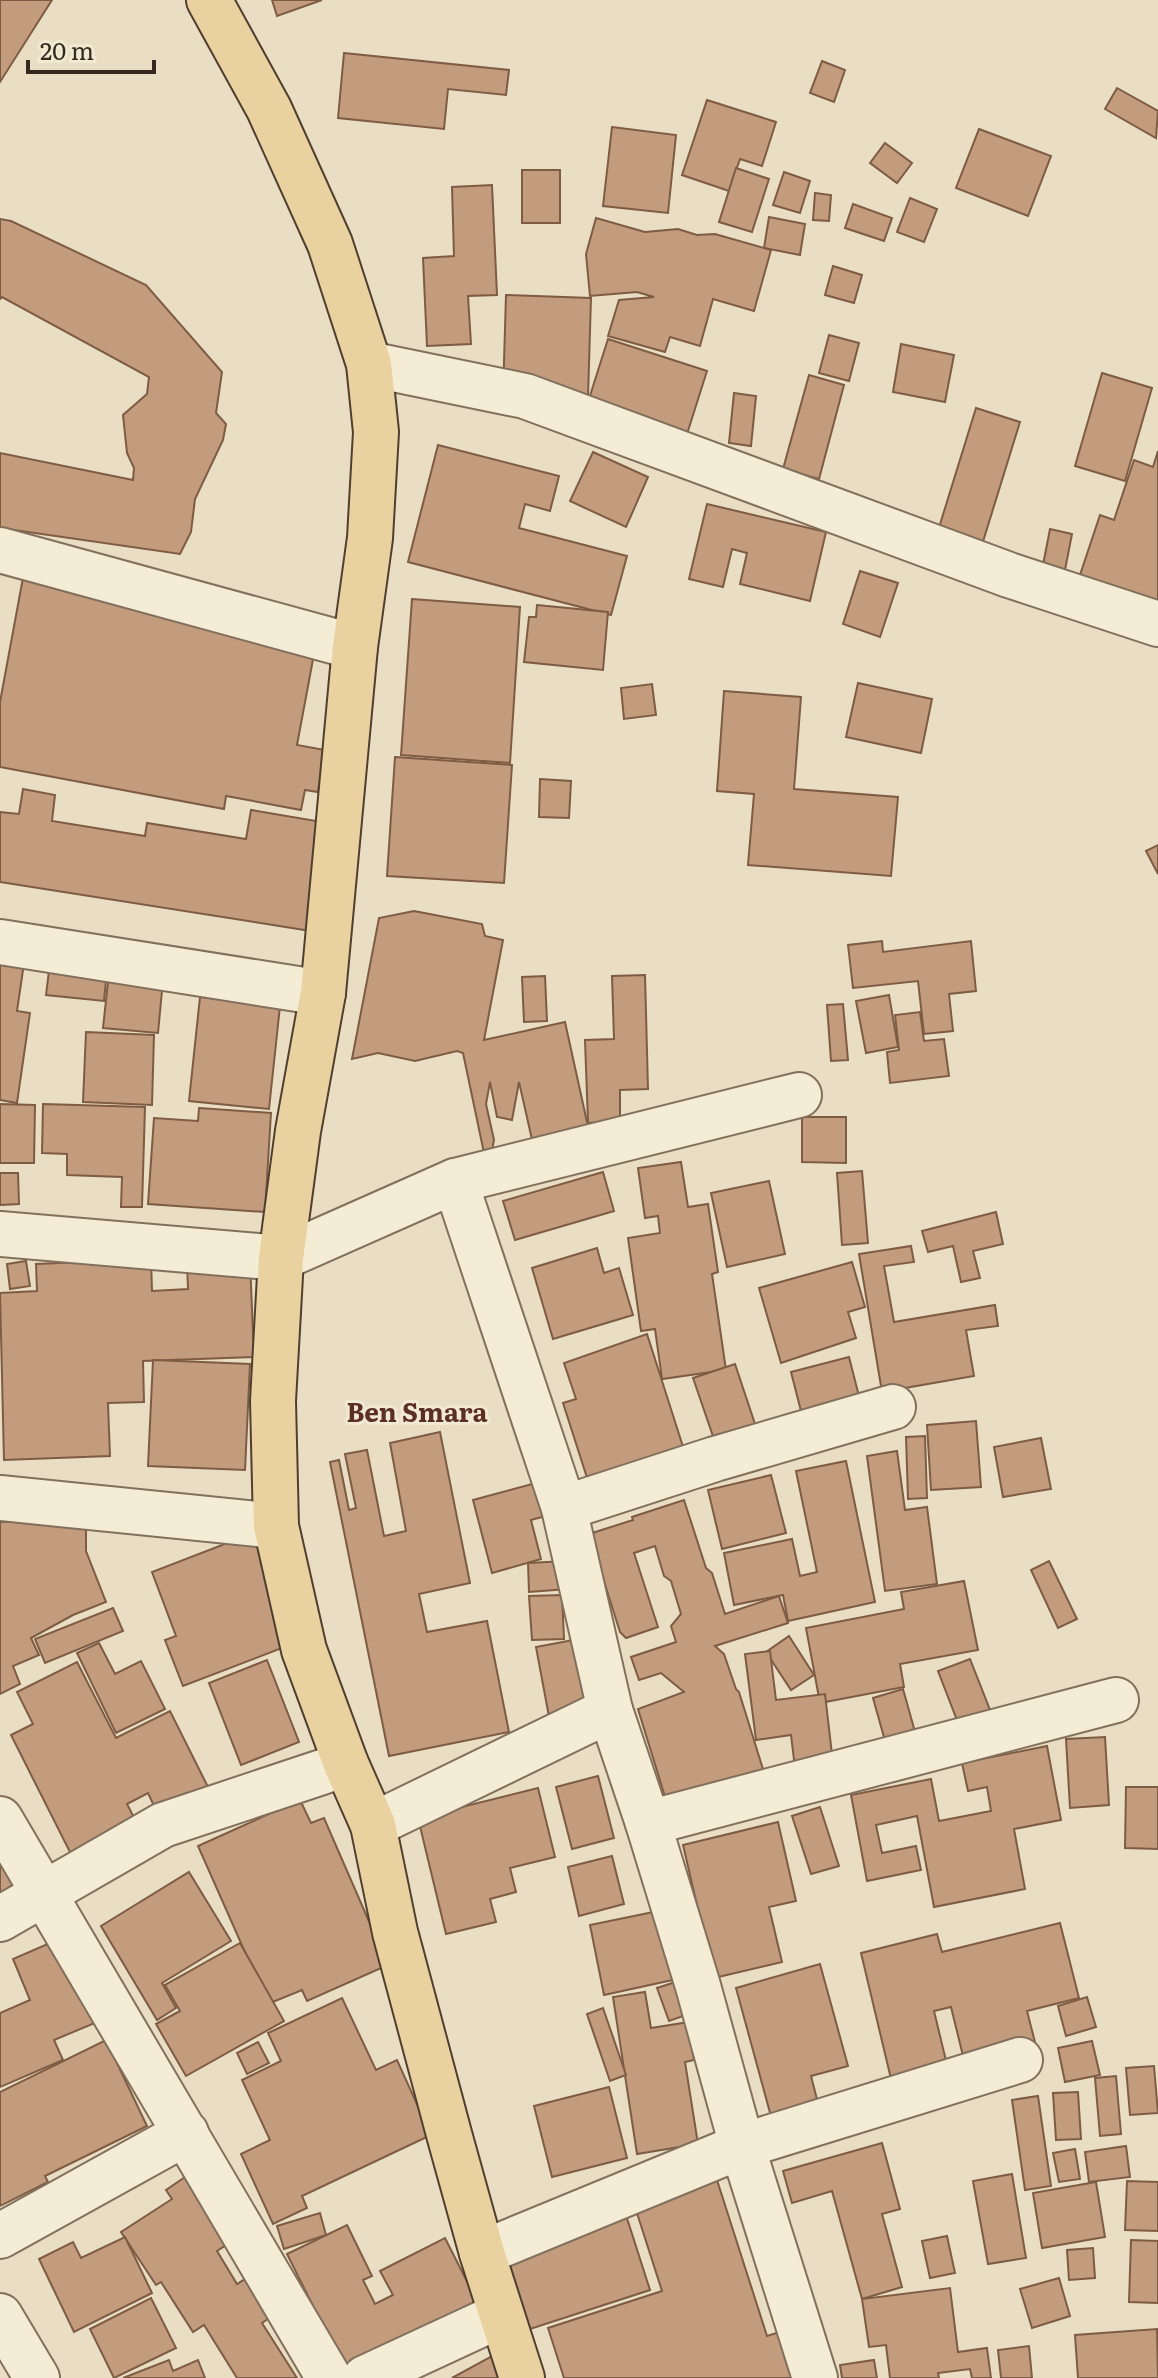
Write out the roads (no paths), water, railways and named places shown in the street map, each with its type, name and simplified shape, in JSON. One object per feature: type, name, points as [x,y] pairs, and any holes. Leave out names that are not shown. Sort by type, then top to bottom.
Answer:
[{"type":"main road","points":[[209,0],[269,109],[330,244],[369,364],[376,432],[370,538],[355,647],[323,993],[298,1131],[281,1258],[273,1401],[276,1526],[304,1650],[346,1764],[373,1825],[395,1932],[482,2253],[522,2378]]},
{"type":"street","points":[[369,364],[525,396],[1009,575],[1158,624]]},
{"type":"street","points":[[0,550],[355,647]]},
{"type":"street","points":[[0,942],[323,993]]},
{"type":"street","points":[[0,1234],[281,1258],[455,1181],[799,1095]]},
{"type":"street","points":[[455,1181],[564,1508],[610,1710],[648,1823],[698,1986],[742,2146],[815,2378]]},
{"type":"street","points":[[564,1508],[715,1459],[893,1407]]},
{"type":"street","points":[[0,1498],[276,1526]]},
{"type":"street","points":[[648,1823],[1116,1700]]},
{"type":"street","points":[[373,1825],[610,1710]]},
{"type":"street","points":[[0,1919],[163,1825],[346,1764]]},
{"type":"street","points":[[0,1819],[329,2378]]},
{"type":"street","points":[[482,2253],[742,2146],[1020,2060]]},
{"type":"street","points":[[0,2236],[186,2133]]},
{"type":"street","points":[[365,2378],[501,2315]]},
{"type":"street","points":[[0,2316],[37,2378]]},
{"type":"district","name":"Ben Smara","points":[[417,1410]]}]
